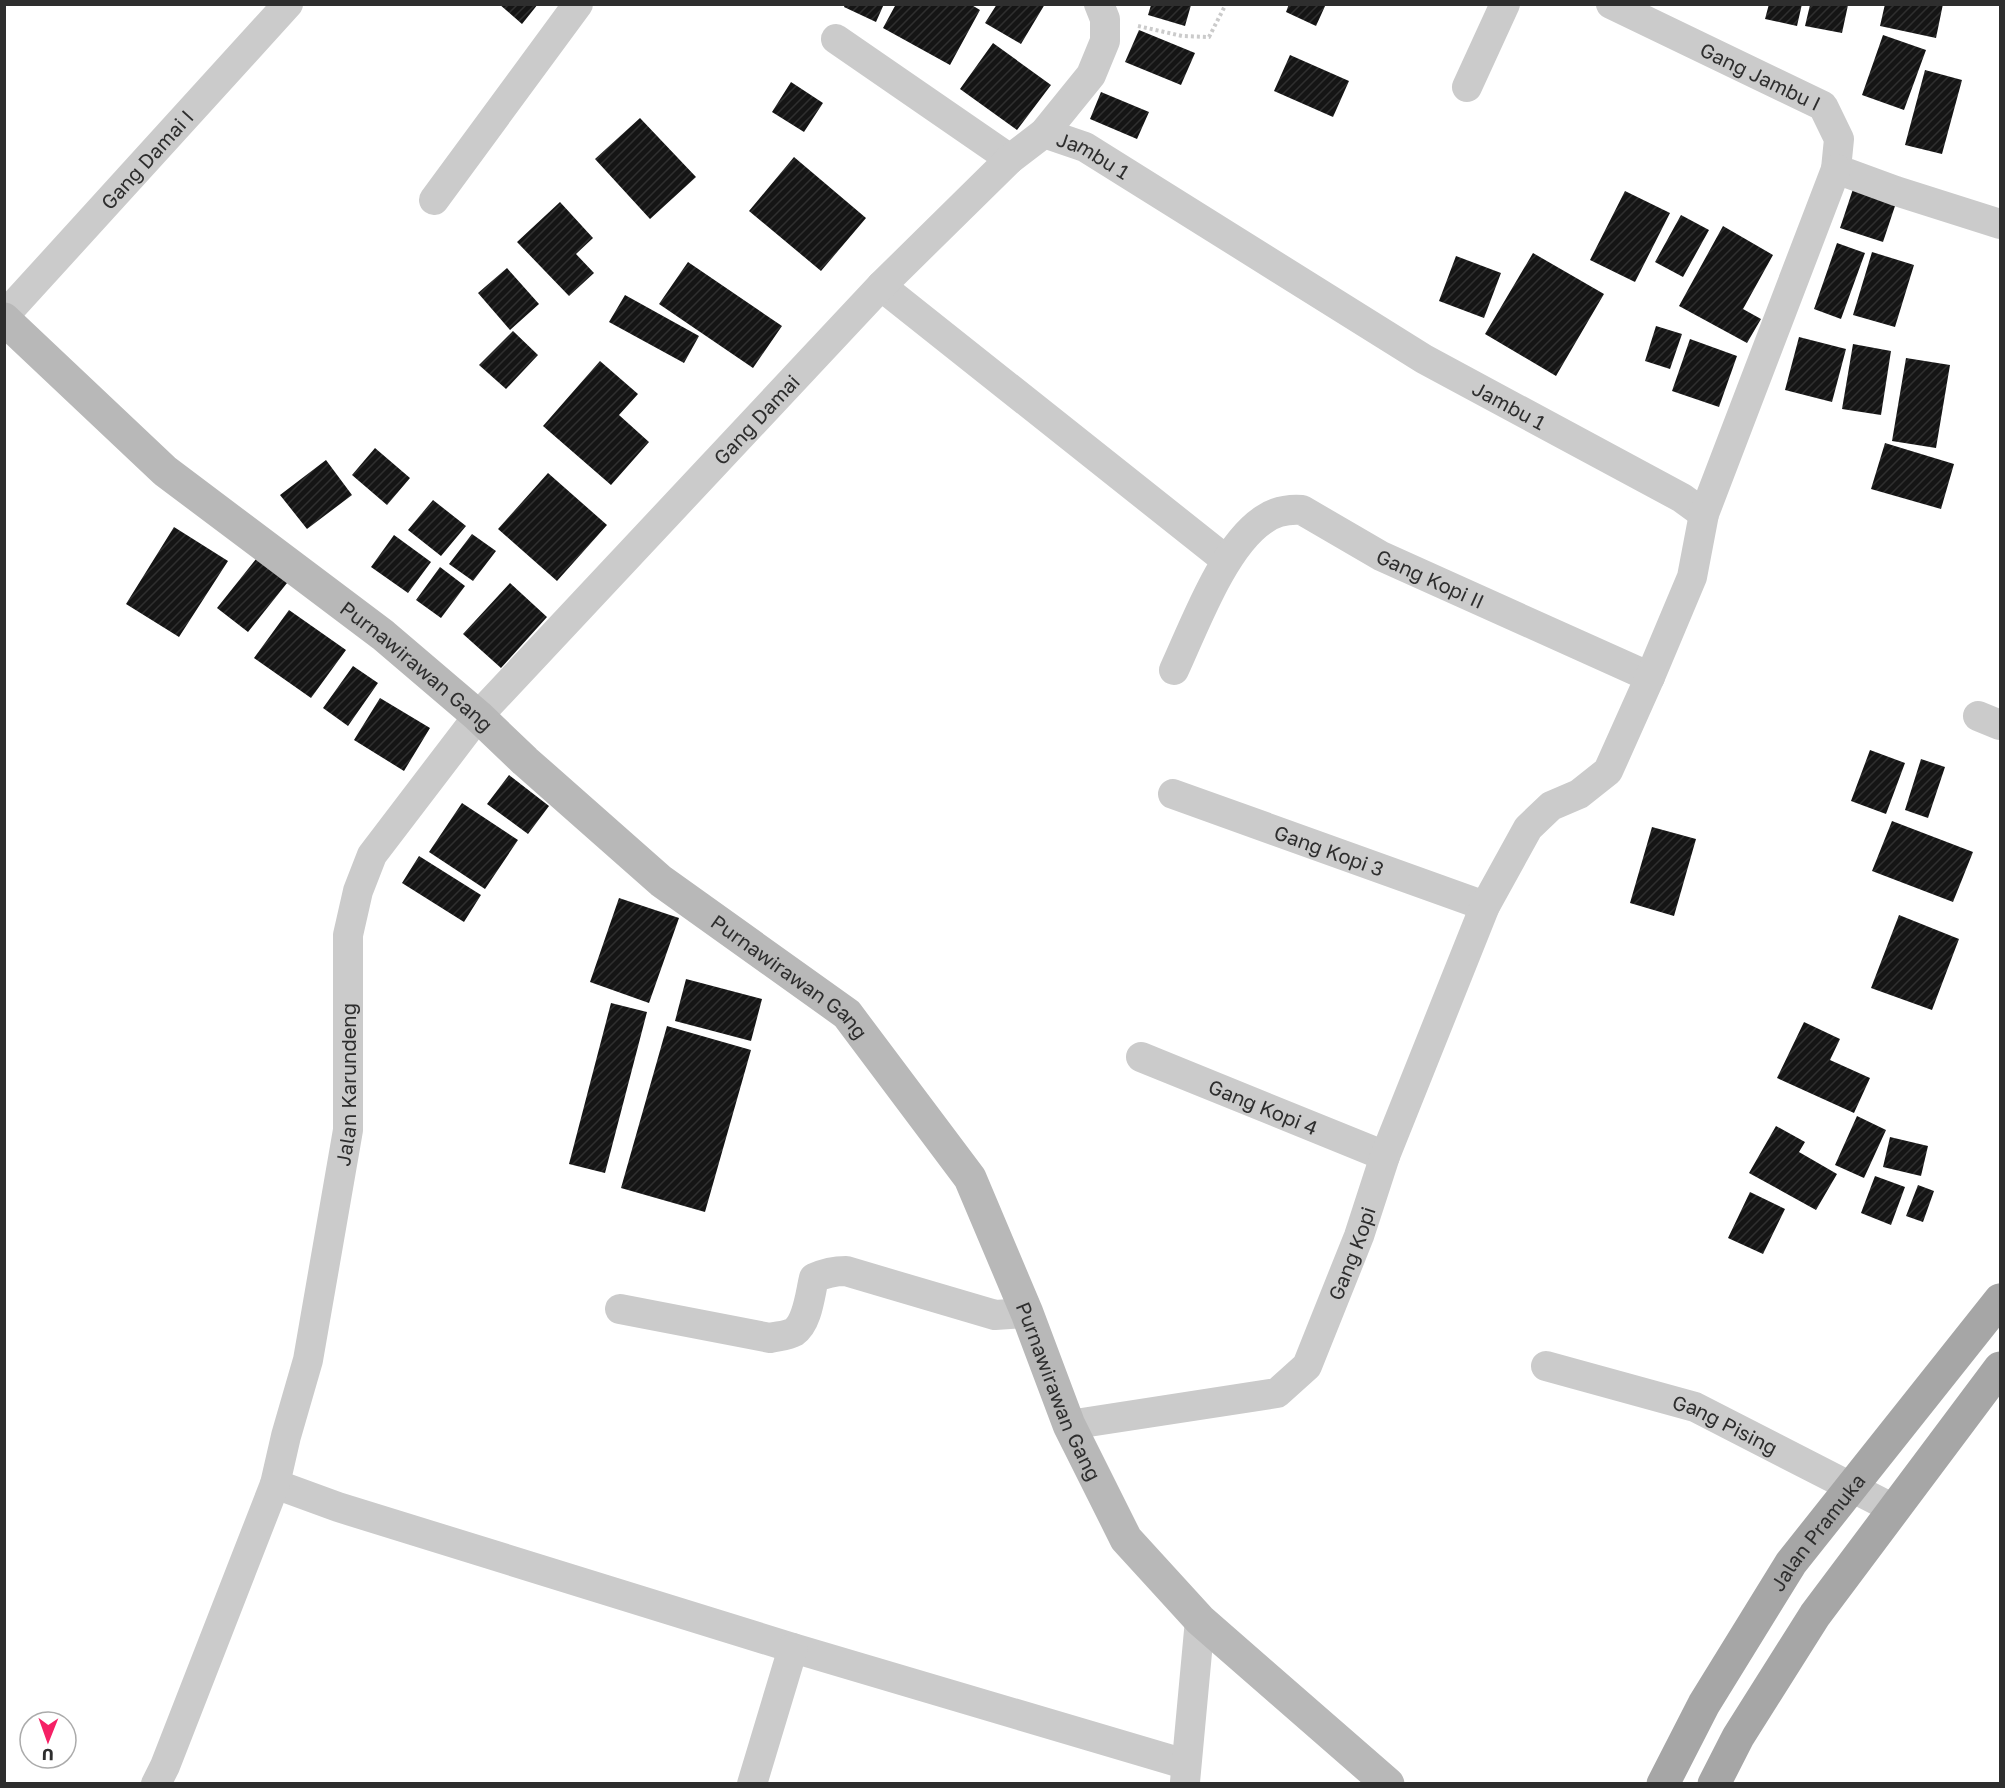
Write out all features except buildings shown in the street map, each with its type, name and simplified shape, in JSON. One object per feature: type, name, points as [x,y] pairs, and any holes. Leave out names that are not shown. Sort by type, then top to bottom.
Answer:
[{"type":"main road","name":"Jalan Pramuka","points":[[1663,1784],[1704,1704],[1791,1563],[2001,1300]]},
{"type":"main road","points":[[1714,1784],[1738,1737],[1815,1615],[2001,1368]]},
{"type":"street","name":"Gang Damai I","points":[[4,318],[288,4]]},
{"type":"street","points":[[434,200],[578,4]]},
{"type":"street","points":[[1467,87],[1505,4]]},
{"type":"street","name":"Gang Jambu I","points":[[1611,4],[1823,106],[1839,139],[1836,169],[1704,514]]},
{"type":"street","name":"Jambu 1","points":[[1102,12],[1105,41],[1091,75],[1044,133],[1085,147],[1424,359],[1682,498],[1704,514]]},
{"type":"street","points":[[836,39],[1010,159]]},
{"type":"street","name":"Gang Damai","points":[[478,716],[881,286],[1010,159],[1044,133]]},
{"type":"street","points":[[1836,169],[1896,191],[2001,224]]},
{"type":"street","points":[[881,286],[1226,560]]},
{"type":"street","name":"Purnawirawan Gang","points":[[4,318],[165,471],[384,635],[478,716],[525,761],[661,881],[847,1014],[970,1178],[1027,1313],[1069,1425],[1126,1539],[1200,1620],[1388,1784]]},
{"type":"street","name":"Gang Kopi II","points":[[1173,670],[1226,560],[1257,524],[1290,509],[1302,510],[1381,556],[1650,678]]},
{"type":"street","points":[[1485,906],[1528,828],[1551,806],[1579,794],[1608,771],[1692,577],[1704,514]]},
{"type":"street","name":"Jalan Karundeng","points":[[156,1784],[275,1484],[308,1360],[348,1130],[348,935],[358,891],[372,855],[478,716]]},
{"type":"street","name":"Gang Kopi 3","points":[[1173,794],[1485,906]]},
{"type":"street","name":"Gang Kopi","points":[[1069,1425],[1277,1393],[1307,1366],[1359,1236],[1385,1156],[1485,906]]},
{"type":"street","name":"Gang Kopi 4","points":[[1141,1057],[1385,1156]]},
{"type":"street","points":[[620,1309],[770,1338],[792,1333],[802,1324],[814,1278],[827,1272],[846,1271],[994,1316],[1027,1313]]},
{"type":"street","name":"Gang Pising","points":[[1546,1366],[1695,1407],[1894,1509]]},
{"type":"street","points":[[275,1484],[349,1510],[793,1648],[1185,1774],[1200,1620]]},
{"type":"street","points":[[752,1784],[793,1648]]},
{"type":"path","points":[[1102,12],[1182,36],[1209,37],[1226,4]]}]
